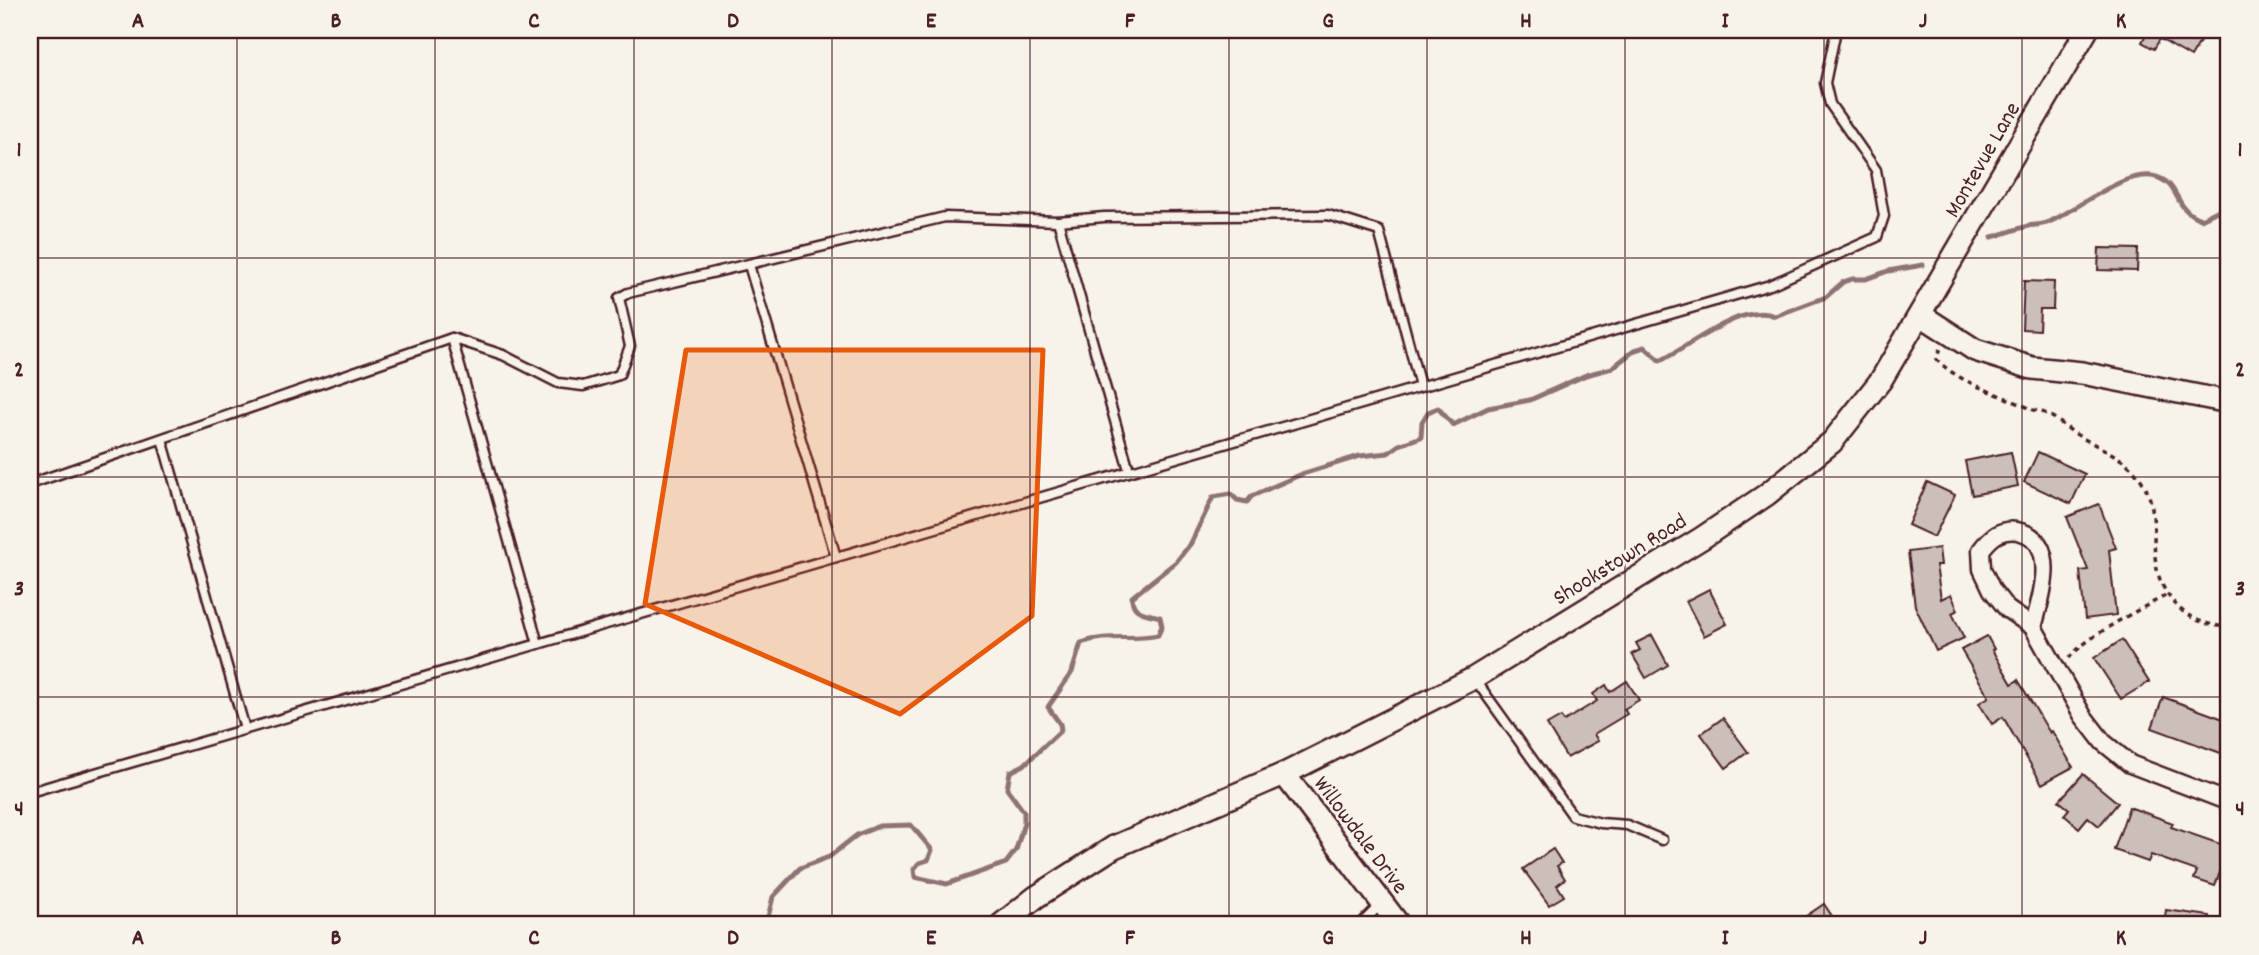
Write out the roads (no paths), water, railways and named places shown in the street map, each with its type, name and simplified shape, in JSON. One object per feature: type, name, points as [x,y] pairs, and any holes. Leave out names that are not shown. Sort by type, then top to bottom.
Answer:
[{"type":"street","name":"Montevue Lane","points":[[1921,315],[2087,30]]},
{"type":"street","points":[[1921,315],[1975,349],[2032,368],[2082,373],[2229,402]]},
{"type":"street","name":"Shookstown Road","points":[[1001,925],[1035,897],[1114,847],[1284,774],[1474,678],[1702,538],[1766,495],[1832,442],[1881,380],[1921,315]]},
{"type":"street","points":[[2034,627],[2045,585],[2044,560],[2038,542],[2025,533],[2010,530],[1992,536],[1981,550],[1982,569],[1992,590],[2007,608],[2034,627],[2082,716],[2103,742],[2130,764],[2229,802]]},
{"type":"street","name":"Willowdale Drive","points":[[1284,774],[1399,925]]},
{"type":"lane","points":[[30,792],[1770,285],[1877,237],[1884,216],[1876,170],[1830,104],[1825,83],[1836,30]]},
{"type":"lane","points":[[30,484],[452,338],[503,355],[558,383],[583,386],[619,375],[630,346],[619,298],[628,293],[945,217],[1058,222],[1104,216],[1328,215],[1379,231],[1420,386]]},
{"type":"lane","points":[[1058,222],[1129,470]]},
{"type":"lane","points":[[749,265],[836,557]]},
{"type":"lane","points":[[452,338],[538,644]]},
{"type":"lane","points":[[162,439],[245,729]]},
{"type":"lane","points":[[1474,678],[1573,816],[1627,825],[1661,840]]},
{"type":"lane","points":[[1360,925],[1382,903]]},
{"type":"waterway","points":[[1992,237],[2047,223],[2116,184],[2144,176],[2164,180],[2186,210],[2201,219],[2229,205]]},
{"type":"waterway","points":[[766,925],[773,897],[800,868],[829,857],[857,835],[879,826],[911,825],[932,850],[928,860],[919,863],[914,869],[915,877],[947,884],[1006,863],[1016,850],[1024,823],[1024,812],[1007,789],[1010,772],[1024,765],[1061,730],[1048,707],[1072,672],[1081,643],[1101,638],[1158,635],[1162,626],[1160,617],[1137,610],[1132,597],[1176,562],[1191,543],[1213,497],[1231,494],[1237,500],[1247,502],[1252,496],[1302,474],[1360,456],[1388,453],[1399,445],[1421,437],[1422,422],[1428,412],[1438,408],[1453,425],[1488,408],[1530,400],[1586,375],[1612,368],[1635,350],[1645,347],[1660,361],[1732,320],[1762,313],[1775,316],[1826,297],[1843,282],[1923,265]]}]
